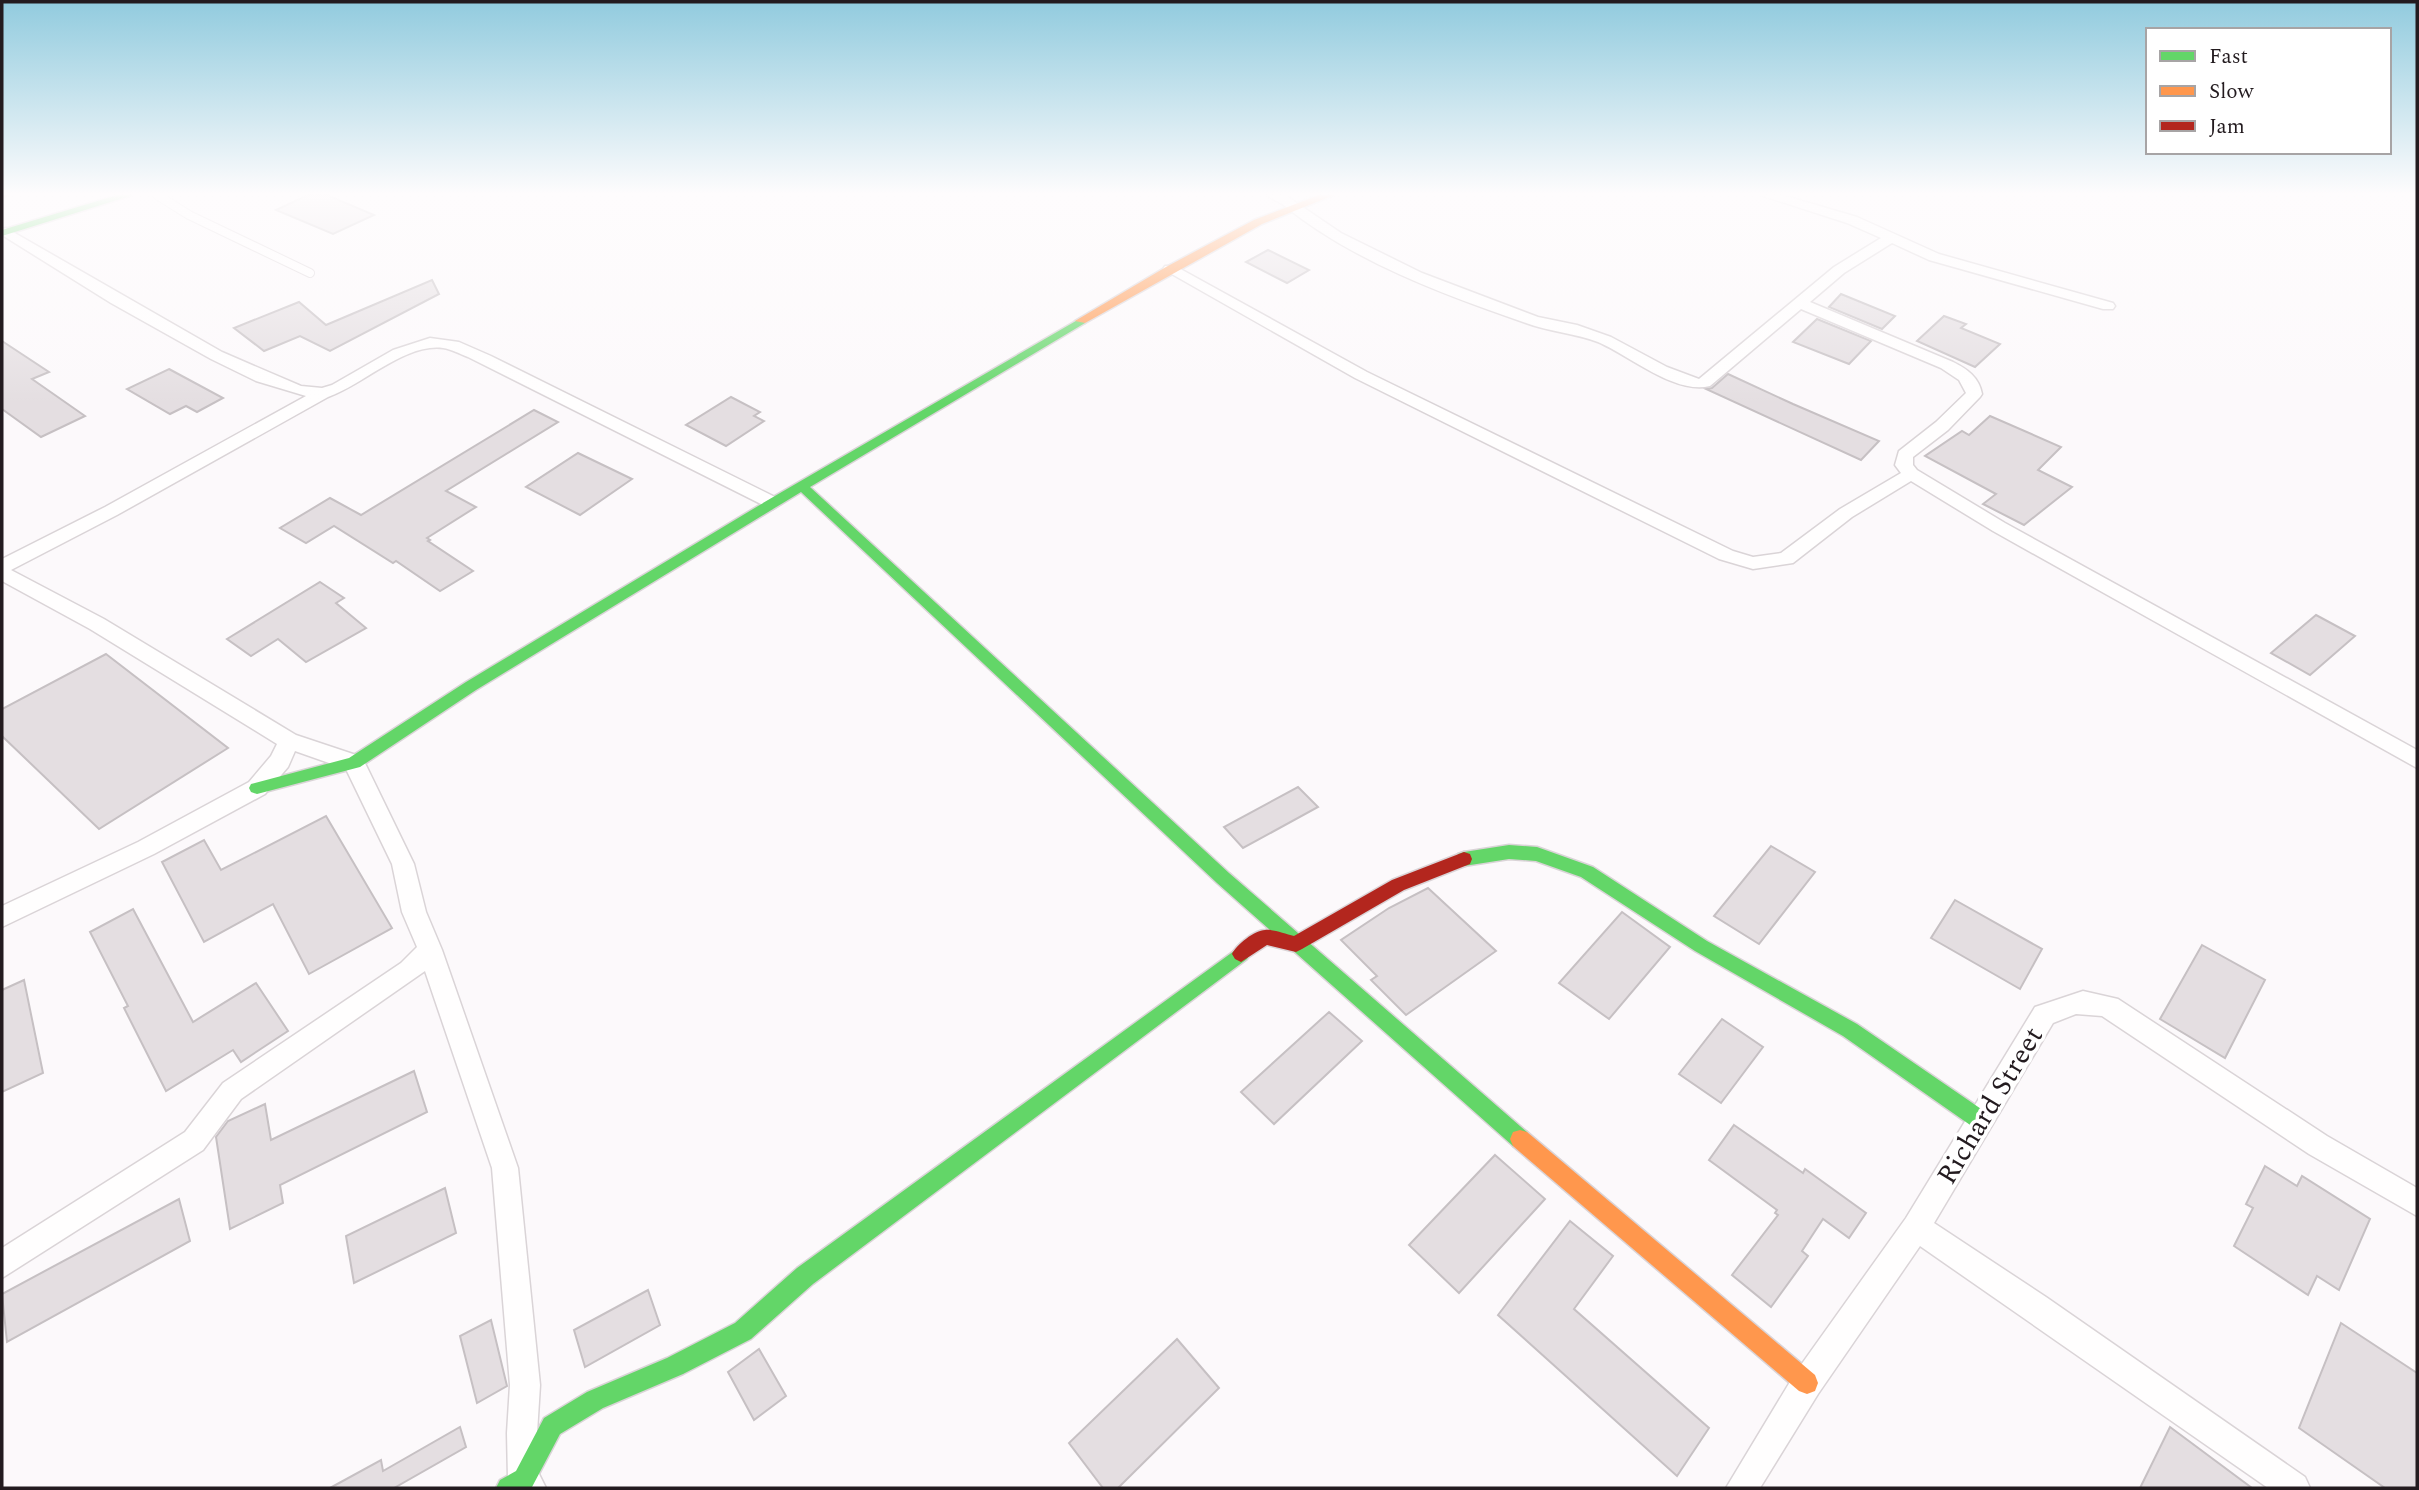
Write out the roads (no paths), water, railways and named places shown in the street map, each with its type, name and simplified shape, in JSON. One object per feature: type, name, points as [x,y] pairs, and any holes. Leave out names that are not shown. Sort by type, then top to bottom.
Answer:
[{"type":"main road","points":[[257,788],[354,763],[471,687],[773,503],[1178,265]]},
{"type":"main road","points":[[802,486],[1296,944],[1631,1235],[1807,1383]]},
{"type":"main road","points":[[520,1485],[552,1426],[595,1400],[675,1366],[743,1331],[814,1270],[1264,937],[1296,944],[1417,876],[1467,857],[1508,852],[1544,855],[1578,865],[1701,946],[1830,1017],[1873,1044],[1980,1120]]},
{"type":"street","points":[[58,265],[223,360],[291,390],[323,394]]},
{"type":"street","points":[[1394,265],[1534,321],[1572,328],[1606,340],[1661,370],[1693,383],[1704,383],[1848,265]]},
{"type":"street","points":[[1963,265],[2108,306]]},
{"type":"street","points":[[1170,269],[1361,375],[1726,555],[1753,563],[1786,559],[1846,513],[1911,474]]},
{"type":"street","points":[[1800,303],[1947,365],[1967,377],[1973,387],[1973,394],[1942,426],[1905,455],[1904,465],[1911,474],[2115,593],[2417,760]]},
{"type":"street","points":[[2,567],[111,511],[393,356],[416,347],[445,343],[578,405],[773,503]]},
{"type":"street","points":[[2,573],[97,624],[289,741],[354,763],[403,864],[414,912],[430,950],[505,1168],[526,1385],[520,1485]]},
{"type":"street","points":[[2,917],[12,902],[146,848],[257,788],[280,761],[289,741]]},
{"type":"street","points":[[2,1264],[194,1141],[232,1091],[410,970],[430,950]]},
{"type":"street","name":"Richard Street","points":[[1742,1488],[1807,1383],[1916,1228],[2044,1015],[2072,1003],[2090,1000],[2109,1007],[2318,1145],[2417,1203]]},
{"type":"street","points":[[1916,1228],[2036,1307],[2294,1488]]},
{"type":"lane","points":[[291,265],[310,274]]}]
